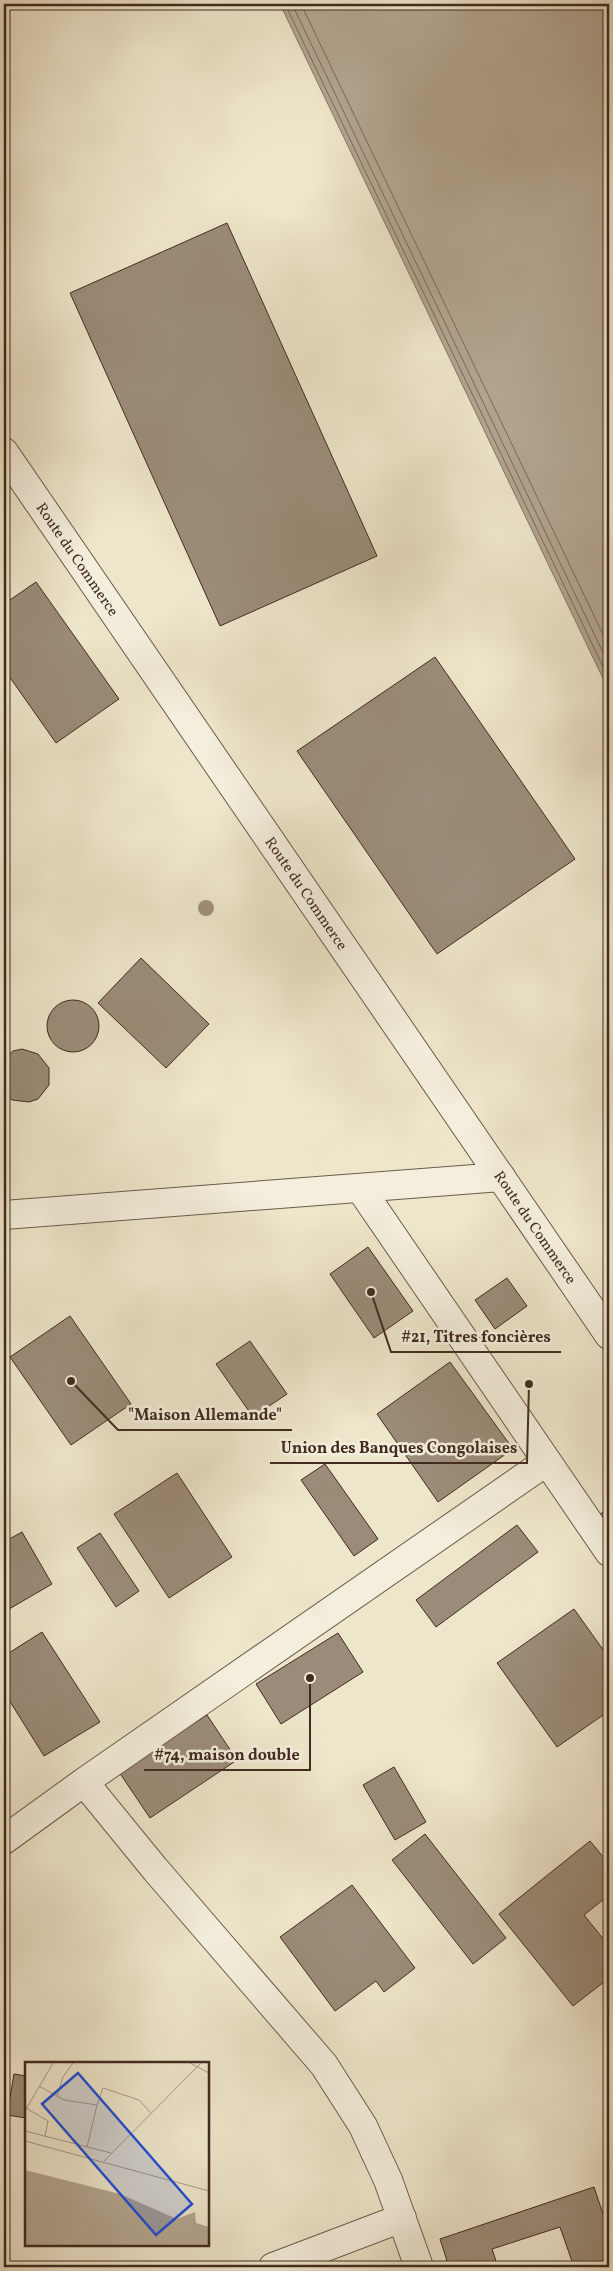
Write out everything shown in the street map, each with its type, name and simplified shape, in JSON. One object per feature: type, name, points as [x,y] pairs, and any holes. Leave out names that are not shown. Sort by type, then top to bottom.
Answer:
[{"type":"street","name":"Route du Commerce","points":[[4,452],[609,1335]]},
{"type":"street","points":[[4,1215],[501,1177]]},
{"type":"street","points":[[360,1188],[609,1552]]},
{"type":"street","points":[[4,1840],[84,1782],[546,1462]]},
{"type":"street","points":[[84,1782],[114,1821],[324,2065],[363,2126],[388,2180],[419,2267]]},
{"type":"street","points":[[273,2267],[402,2218]]},
{"type":"water","points":[[280,4],[609,4],[609,691]]},
{"type":"building","points":[[227,223],[377,556],[220,626],[70,293]]},
{"type":"building","points":[[36,582],[119,699],[56,743],[4,669],[4,604]]},
{"type":"building","points":[[435,657],[575,859],[437,954],[297,751]]},
{"type":"building","points":[[141,958],[209,1024],[166,1068],[98,1003]]},
{"type":"building","points":[[68,1000],[78,1000],[92,1007],[99,1021],[99,1031],[92,1045],[78,1052],[68,1052],[58,1048],[51,1041],[47,1031],[47,1021],[51,1011],[58,1004]]},
{"type":"building","points":[[22,1049],[38,1054],[49,1068],[49,1085],[38,1099],[29,1102],[12,1100],[4,1093],[4,1059],[13,1051]]},
{"type":"building","points":[[368,1247],[413,1311],[374,1338],[330,1274]]},
{"type":"building","points":[[507,1278],[527,1306],[495,1329],[475,1300]]},
{"type":"building","points":[[70,1316],[131,1404],[71,1445],[10,1357]]},
{"type":"building","points":[[250,1341],[287,1394],[253,1417],[216,1364]]},
{"type":"building","points":[[450,1362],[513,1449],[438,1502],[377,1414]]},
{"type":"building","points":[[325,1464],[378,1539],[354,1556],[301,1480]]},
{"type":"building","points":[[177,1473],[232,1557],[169,1598],[114,1514]]},
{"type":"building","points":[[609,1508],[609,1536],[596,1517]]},
{"type":"building","points":[[517,1525],[538,1552],[436,1627],[416,1600]]},
{"type":"building","points":[[22,1532],[52,1584],[4,1612],[4,1542]]},
{"type":"building","points":[[100,1533],[139,1591],[116,1607],[77,1548]]},
{"type":"building","points":[[574,1609],[609,1658],[609,1711],[557,1747],[497,1663]]},
{"type":"building","points":[[42,1632],[100,1722],[44,1756],[4,1692],[4,1656]]},
{"type":"building","points":[[338,1633],[363,1672],[281,1724],[256,1684]]},
{"type":"building","points":[[207,1715],[237,1760],[150,1818],[119,1772]]},
{"type":"building","points":[[394,1767],[426,1822],[395,1840],[363,1785]]},
{"type":"building","points":[[425,1834],[506,1938],[473,1964],[392,1860]]},
{"type":"building","points":[[590,1841],[609,1864],[609,1895],[584,1915],[609,1946],[609,1965],[604,1969],[609,1978],[573,2006],[499,1914]]},
{"type":"building","points":[[352,1885],[415,1968],[384,1992],[376,1981],[335,2011],[280,1937]]},
{"type":"building","points":[[14,2074],[25,2076],[25,2118],[7,2115]]},
{"type":"building","points":[[594,2187],[609,2232],[609,2267],[574,2267],[560,2227],[492,2249],[498,2267],[449,2267],[440,2239]]},
{"type":"place","name":"#21, Titres foncières","points":[[371,1292]]},
{"type":"place","name":"\"Maison Allemande\"","points":[[71,1381]]},
{"type":"place","name":"Union des Banques Congolaises","points":[[529,1384]]},
{"type":"place","name":"#74, maison double","points":[[310,1678]]}]
